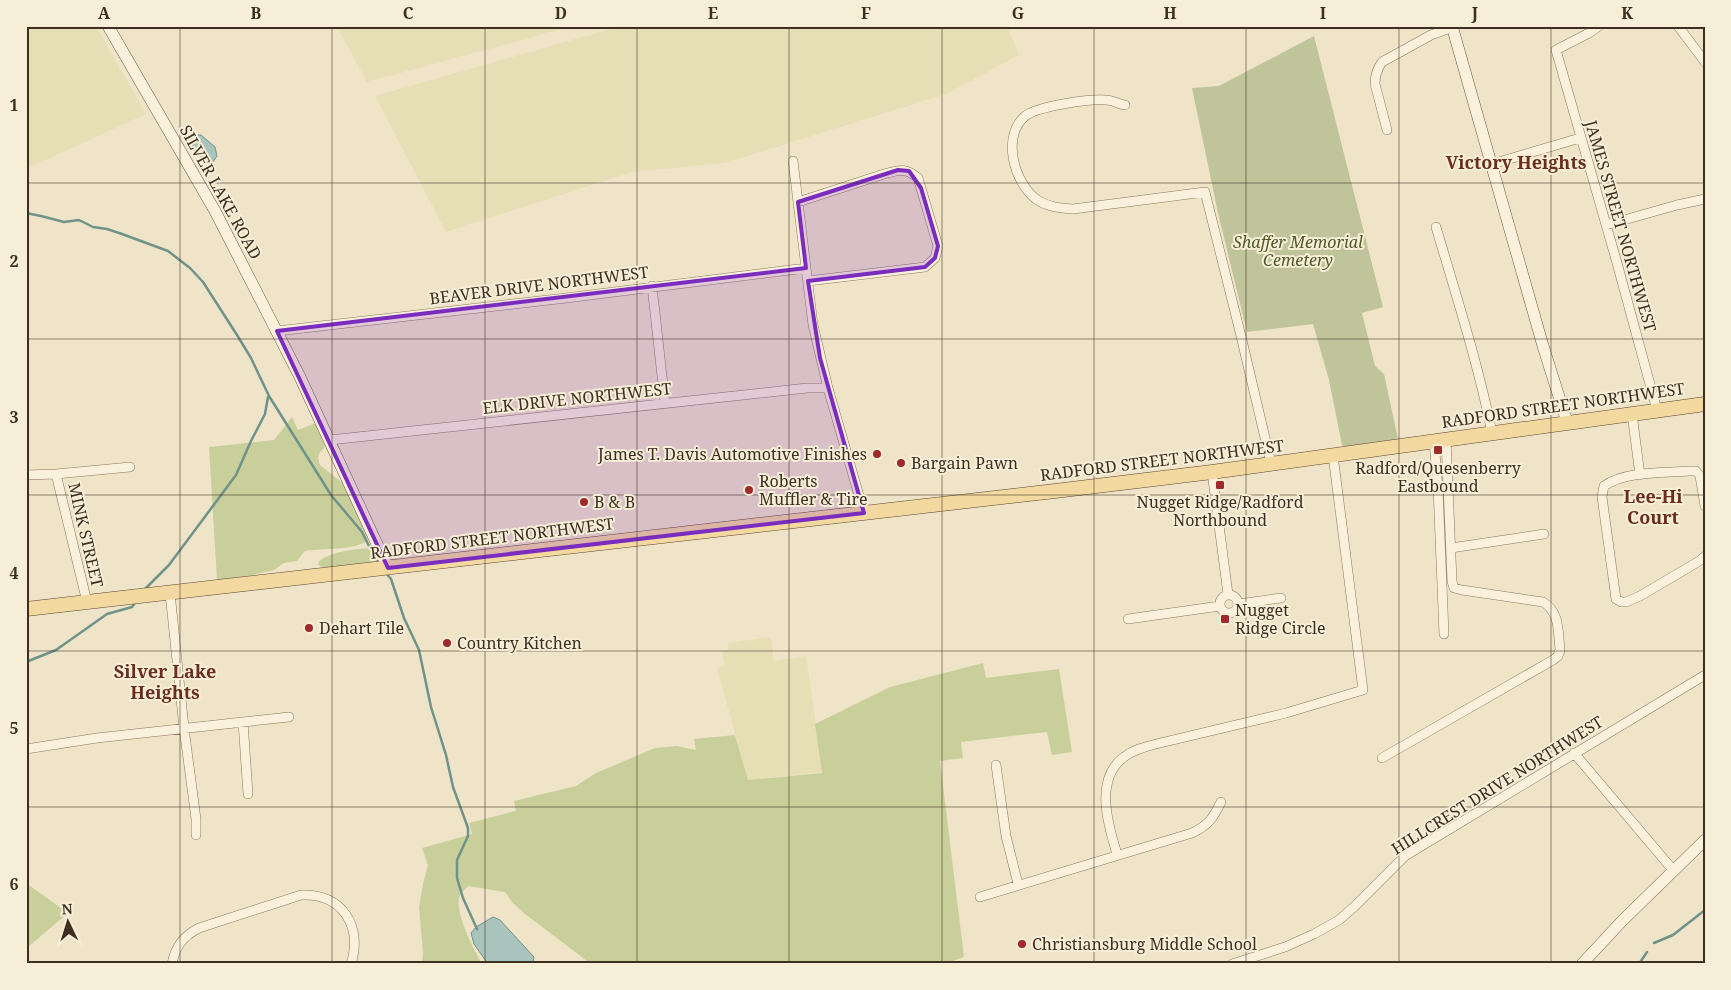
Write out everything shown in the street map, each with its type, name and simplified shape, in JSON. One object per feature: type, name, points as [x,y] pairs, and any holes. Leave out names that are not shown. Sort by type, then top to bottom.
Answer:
[{"type":"main road","name":"RADFORD STREET NORTHWEST","points":[[26,609],[1212,472],[1705,404]]},
{"type":"street","name":"SILVER LAKE ROAD","points":[[108,26],[216,210],[300,376],[388,568]]},
{"type":"street","name":"JAMES STREET NORTHWEST","points":[[1599,26],[1556,50],[1657,410]]},
{"type":"street","points":[[1678,26],[1705,62]]},
{"type":"street","points":[[1387,130],[1374,84],[1374,78],[1379,66],[1382,62],[1431,35],[1452,27],[1543,346],[1567,422]]},
{"type":"street","points":[[1124,105],[1107,100],[1073,103],[1050,106],[1025,116],[1012,140],[1017,172],[1025,187],[1036,199],[1049,206],[1073,209],[1205,192],[1271,463]]},
{"type":"street","points":[[1492,164],[1580,138]]},
{"type":"street","points":[[792,161],[813,324],[828,388],[864,513]]},
{"type":"street","points":[[798,202],[898,170],[909,171],[918,178],[938,246],[935,258],[924,267],[808,281]]},
{"type":"street","points":[[1606,225],[1677,204],[1705,199]]},
{"type":"street","points":[[1436,227],[1485,396],[1492,433]]},
{"type":"street","name":"BEAVER DRIVE NORTHWEST","points":[[277,331],[806,268]]},
{"type":"street","points":[[652,286],[665,403]]},
{"type":"street","name":"ELK DRIVE NORTHWEST","points":[[330,440],[807,388],[828,388]]},
{"type":"street","points":[[1632,414],[1640,475]]},
{"type":"street","points":[[1382,758],[1553,660],[1558,656],[1560,650],[1555,614],[1551,607],[1543,602],[1454,588],[1440,440]]},
{"type":"street","points":[[1440,440],[1438,488],[1444,634]]},
{"type":"street","points":[[1117,854],[1111,833],[1105,793],[1113,768],[1123,757],[1138,749],[1286,713],[1363,690],[1333,455]]},
{"type":"street","points":[[26,475],[130,467]]},
{"type":"street","points":[[1705,506],[1700,476],[1696,472],[1689,470],[1612,480],[1604,486],[1602,497],[1616,599],[1621,602],[1626,602],[1640,596],[1705,556]]},
{"type":"street","points":[[1212,472],[1228,594]]},
{"type":"street","name":"MINK STREET","points":[[56,474],[87,602]]},
{"type":"street","points":[[1451,548],[1544,534]]},
{"type":"street","points":[[170,593],[184,728],[196,819],[196,834]]},
{"type":"street","points":[[1228,594],[1234,596],[1238,604],[1237,609],[1232,613],[1223,611],[1220,606],[1222,597],[1228,594]]},
{"type":"street","points":[[1238,604],[1282,598]]},
{"type":"street","points":[[1128,619],[1220,606]]},
{"type":"street","name":"HILLCREST DRIVE NORTHWEST","points":[[1232,964],[1285,947],[1330,925],[1356,906],[1405,856],[1705,675]]},
{"type":"street","points":[[26,749],[97,738],[289,717]]},
{"type":"street","points":[[243,722],[248,794]]},
{"type":"street","points":[[1574,753],[1673,870]]},
{"type":"street","points":[[996,765],[1006,836],[1018,884]]},
{"type":"street","points":[[980,897],[1117,854],[1192,833],[1205,826],[1214,816],[1222,802]]},
{"type":"street","points":[[1582,964],[1615,928],[1705,840]]},
{"type":"street","points":[[172,964],[174,953],[180,942],[189,933],[199,928],[302,896],[314,895],[333,902],[347,916],[355,936],[351,964]]},
{"type":"highlighted area","points":[[898,170],[909,171],[921,188],[938,246],[935,258],[925,267],[808,281],[820,358],[864,513],[388,568],[277,331],[806,268],[798,202]]},
{"type":"shaded area","points":[[26,26],[96,26],[146,114],[26,169]]},
{"type":"shaded area","points":[[337,26],[573,26],[367,82]]},
{"type":"shaded area","points":[[621,26],[1007,26],[1019,55],[946,94],[725,163],[632,172],[446,232],[375,96]]},
{"type":"shaded area","points":[[771,637],[774,661],[806,656],[823,772],[748,780],[717,668],[725,666],[722,651],[728,650],[728,643]]},
{"type":"green space","name":"Shaffer Memorial Cemetery","points":[[1314,36],[1383,307],[1362,313],[1375,366],[1384,374],[1398,439],[1345,447],[1342,445],[1329,380],[1313,324],[1247,332],[1218,213],[1192,88],[1219,86]]},
{"type":"green space","points":[[292,417],[298,430],[316,423],[325,447],[320,452],[318,458],[320,465],[344,484],[368,540],[362,544],[347,548],[305,551],[297,561],[284,563],[274,570],[217,580],[209,447],[274,440]]},
{"type":"green space","points":[[374,549],[379,558],[373,563],[327,568],[318,564],[324,558],[337,553]]},
{"type":"green space","points":[[983,663],[986,678],[1059,669],[1072,752],[1052,755],[1047,732],[961,742],[963,758],[940,761],[964,957],[945,964],[591,964],[525,914],[512,902],[505,892],[468,886],[460,895],[459,910],[465,930],[482,964],[422,964],[423,953],[419,907],[428,865],[422,848],[472,834],[469,823],[516,811],[514,801],[576,786],[596,773],[655,748],[677,746],[696,750],[694,739],[735,735],[748,780],[822,773],[815,724],[890,687]]},
{"type":"green space","points":[[26,883],[68,913],[28,947],[26,945]]},
{"type":"water","points":[[193,135],[201,135],[215,147],[217,156],[213,162],[207,163],[201,158],[193,146],[191,139]]},
{"type":"water","points":[[493,917],[500,920],[534,957],[533,963],[488,964],[474,944],[471,933],[476,927]]},
{"type":"waterway","points":[[26,213],[64,222],[79,220],[93,227],[122,234],[168,251],[190,268],[203,282],[237,335],[251,358],[269,396],[331,495],[362,532],[380,564]]},
{"type":"waterway","points":[[144,590],[169,565],[236,475],[265,414],[268,397]]},
{"type":"waterway","points":[[386,573],[391,579],[404,618],[419,650],[431,707],[446,755],[453,787],[468,828],[468,836],[457,860],[457,878],[463,898],[477,929]]},
{"type":"waterway","points":[[26,662],[56,650],[107,614],[132,607],[135,603]]},
{"type":"waterway","points":[[1654,943],[1673,935],[1705,910]]},
{"type":"waterway","points":[[1639,964],[1647,952]]},
{"type":"place","name":"Radford/Quesenberry Eastbound","points":[[1438,450]]},
{"type":"place","name":"James T. Davis Automotive Finishes","points":[[877,454]]},
{"type":"place","name":"Bargain Pawn","points":[[901,463]]},
{"type":"place","name":"Nugget Ridge/Radford Northbound","points":[[1220,485]]},
{"type":"place","name":"Roberts Muffler & Tire","points":[[749,490]]},
{"type":"place","name":"B & B","points":[[584,502]]},
{"type":"place","name":"Nugget Ridge Circle","points":[[1225,619]]},
{"type":"place","name":"Dehart Tile","points":[[309,628]]},
{"type":"place","name":"Country Kitchen","points":[[447,643]]},
{"type":"place","name":"Christiansburg Middle School","points":[[1022,944]]},
{"type":"district","name":"Victory Heights","points":[[1516,162]]},
{"type":"district","name":"Lee-Hi Court","points":[[1653,506]]},
{"type":"district","name":"Silver Lake Heights","points":[[165,681]]}]
